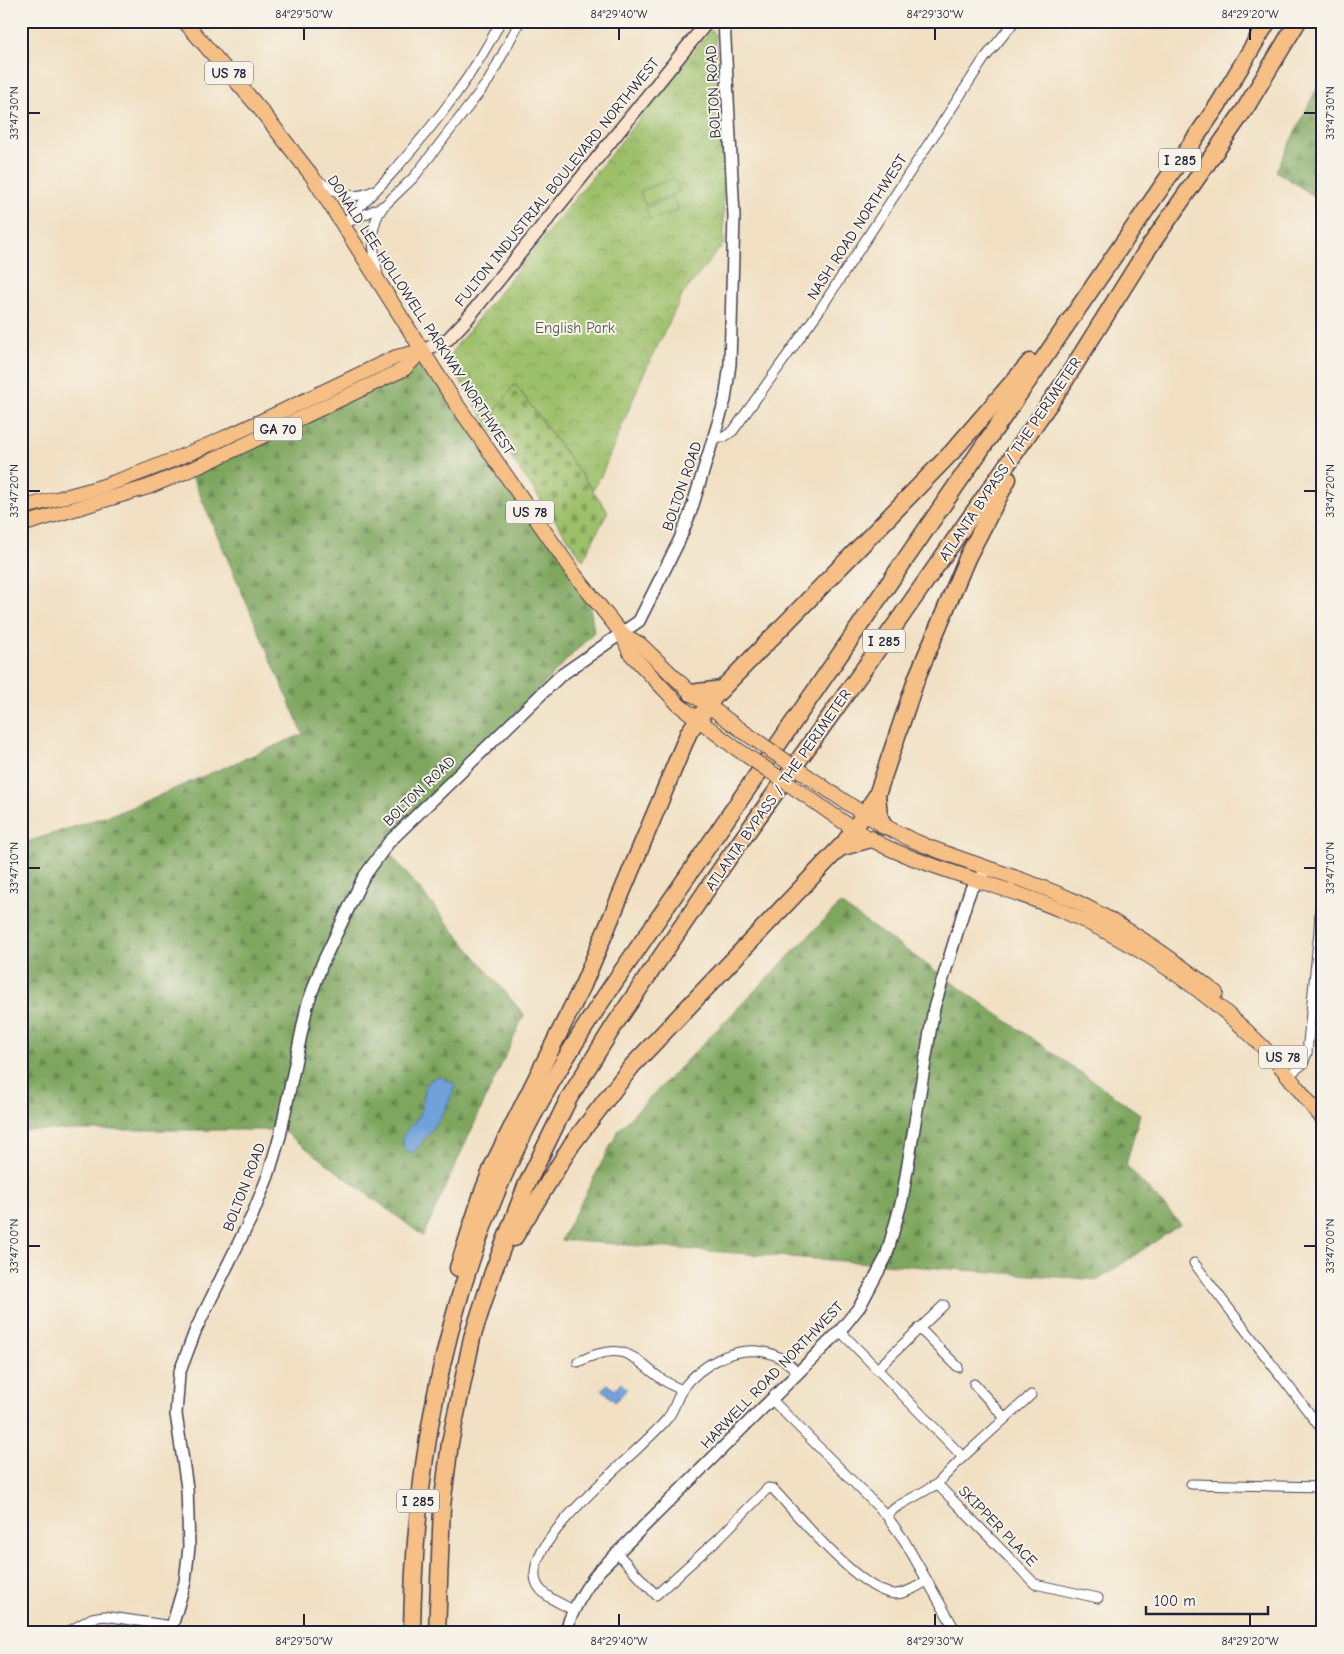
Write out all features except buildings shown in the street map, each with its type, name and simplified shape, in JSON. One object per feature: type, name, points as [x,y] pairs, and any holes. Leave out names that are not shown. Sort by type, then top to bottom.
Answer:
[{"type":"highway","name":"ATLANTA BYPASS / THE PERIMETER","points":[[412,1633],[418,1502],[426,1438],[439,1370],[473,1256],[518,1144],[563,1061],[607,993],[1218,105],[1268,21]]},
{"type":"highway","name":"ATLANTA BYPASS / THE PERIMETER","points":[[437,1633],[438,1552],[450,1443],[470,1345],[493,1272],[542,1152],[569,1098],[597,1051],[723,866],[898,622],[1061,387],[1145,253],[1245,109],[1298,21]]},
{"type":"highway","points":[[439,1370],[459,1261],[482,1194],[508,1132],[583,985],[679,752],[697,720],[722,689],[953,451],[1086,296]]},
{"type":"highway","points":[[493,1272],[572,1144],[632,1066],[838,849],[865,815],[877,795],[917,677],[968,556],[1002,489],[1061,387]]},
{"type":"highway","points":[[691,693],[722,689]]},
{"type":"highway","points":[[877,795],[884,826]]},
{"type":"highway","points":[[838,849],[871,839]]},
{"type":"main road","name":"DONALD LEE HOLLOWELL PARKWAY NORTHWEST","points":[[184,21],[260,109],[312,176],[379,279],[422,351],[546,534],[590,595],[622,634],[635,659],[662,688],[697,720],[855,830],[871,839],[908,856],[1064,911],[1106,931],[1148,956],[1225,1012],[1290,1073]]},
{"type":"main road","name":"FULTON INDUSTRIAL BOULEVARD NORTHWEST","points":[[21,508],[108,484],[196,450],[396,358],[422,351],[448,338],[467,319],[708,21]]},
{"type":"main road","name":"FULTON INDUSTRIAL BOULEVARD NORTHWEST","points":[[21,525],[148,487],[204,464],[404,369],[422,351]]},
{"type":"main road","name":"DONALD LEE HOLLOWELL PARKWAY NORTHWEST","points":[[622,634],[640,644],[707,706],[865,815],[923,844],[1073,900],[1140,937],[1192,974],[1265,1038],[1323,1117]]},
{"type":"street","points":[[344,224],[378,189],[462,87],[501,21]]},
{"type":"street","points":[[379,279],[372,229],[375,218],[385,204],[414,176],[489,80],[520,21]]},
{"type":"street","name":"BOLTON ROAD","points":[[171,1629],[185,1582],[189,1547],[187,1488],[176,1414],[180,1374],[196,1329],[252,1216],[268,1176],[280,1136],[307,1006],[322,964],[363,878],[389,842],[560,676],[638,621],[679,541],[725,400],[730,364],[734,216],[724,21]]},
{"type":"street","name":"NASH ROAD NORTHWEST","points":[[714,437],[724,437],[733,431],[819,311],[984,59],[1016,21]]},
{"type":"street","points":[[312,176],[344,196],[360,196],[378,189]]},
{"type":"street","points":[[344,224],[385,204]]},
{"type":"street","points":[[1290,1073],[1303,1064],[1307,1053],[1317,959],[1323,847]]},
{"type":"street","name":"HARWELL ROAD NORTHWEST","points":[[565,1633],[573,1610],[588,1585],[617,1553],[840,1331],[874,1282],[895,1231],[902,1200],[934,1008],[967,900],[978,880],[990,869]]},
{"type":"street","points":[[1194,1264],[1323,1431]]},
{"type":"street","points":[[877,1369],[944,1305]]},
{"type":"street","points":[[919,1328],[958,1367]]},
{"type":"street","points":[[840,1331],[963,1457]]},
{"type":"street","points":[[578,1362],[592,1356],[619,1350],[637,1359],[670,1385],[682,1390]]},
{"type":"street","points":[[573,1610],[549,1597],[540,1589],[534,1578],[536,1560],[550,1536],[667,1419],[682,1390],[705,1368],[735,1354],[757,1351],[769,1352],[790,1363],[798,1374]]},
{"type":"street","points":[[974,1384],[1005,1418]]},
{"type":"street","points":[[886,1515],[937,1484],[963,1457],[1031,1395]]},
{"type":"street","points":[[772,1400],[886,1515],[904,1540],[958,1633]]},
{"type":"street","name":"SKIPPER PLACE","points":[[937,1484],[1035,1584],[1098,1598]]},
{"type":"street","points":[[1191,1484],[1323,1487]]},
{"type":"street","points":[[617,1553],[656,1594],[719,1538],[768,1488],[773,1489],[825,1545],[868,1583],[885,1592],[897,1594],[927,1581]]},
{"type":"street","points":[[66,1633],[92,1618],[104,1616],[171,1629]]},
{"type":"green space","name":"English Park","points":[[711,30],[715,34],[723,164],[724,243],[683,294],[643,375],[601,476],[593,490],[515,384],[487,423],[448,361],[457,345]]},
{"type":"green space","points":[[1323,76],[1323,202],[1276,171]]},
{"type":"green space","points":[[674,178],[679,192],[645,205],[640,191]]},
{"type":"green space","points":[[673,197],[678,210],[650,221],[645,208]]},
{"type":"green space","points":[[429,359],[587,585],[594,632],[469,761],[382,844],[524,1015],[423,1236],[282,1130],[21,1130],[21,844],[122,811],[303,734],[187,465]]},
{"type":"green space","points":[[514,383],[608,511],[583,560],[487,423]]},
{"type":"green space","points":[[840,904],[1140,1114],[1126,1165],[1181,1224],[1098,1280],[561,1240],[620,1128]]},
{"type":"water","points":[[438,1076],[455,1084],[452,1094],[438,1120],[414,1152],[406,1151],[402,1140],[403,1136],[414,1123],[421,1110],[426,1083]]},
{"type":"water","points":[[621,1383],[627,1389],[615,1402],[602,1389],[608,1384],[615,1390]]}]
